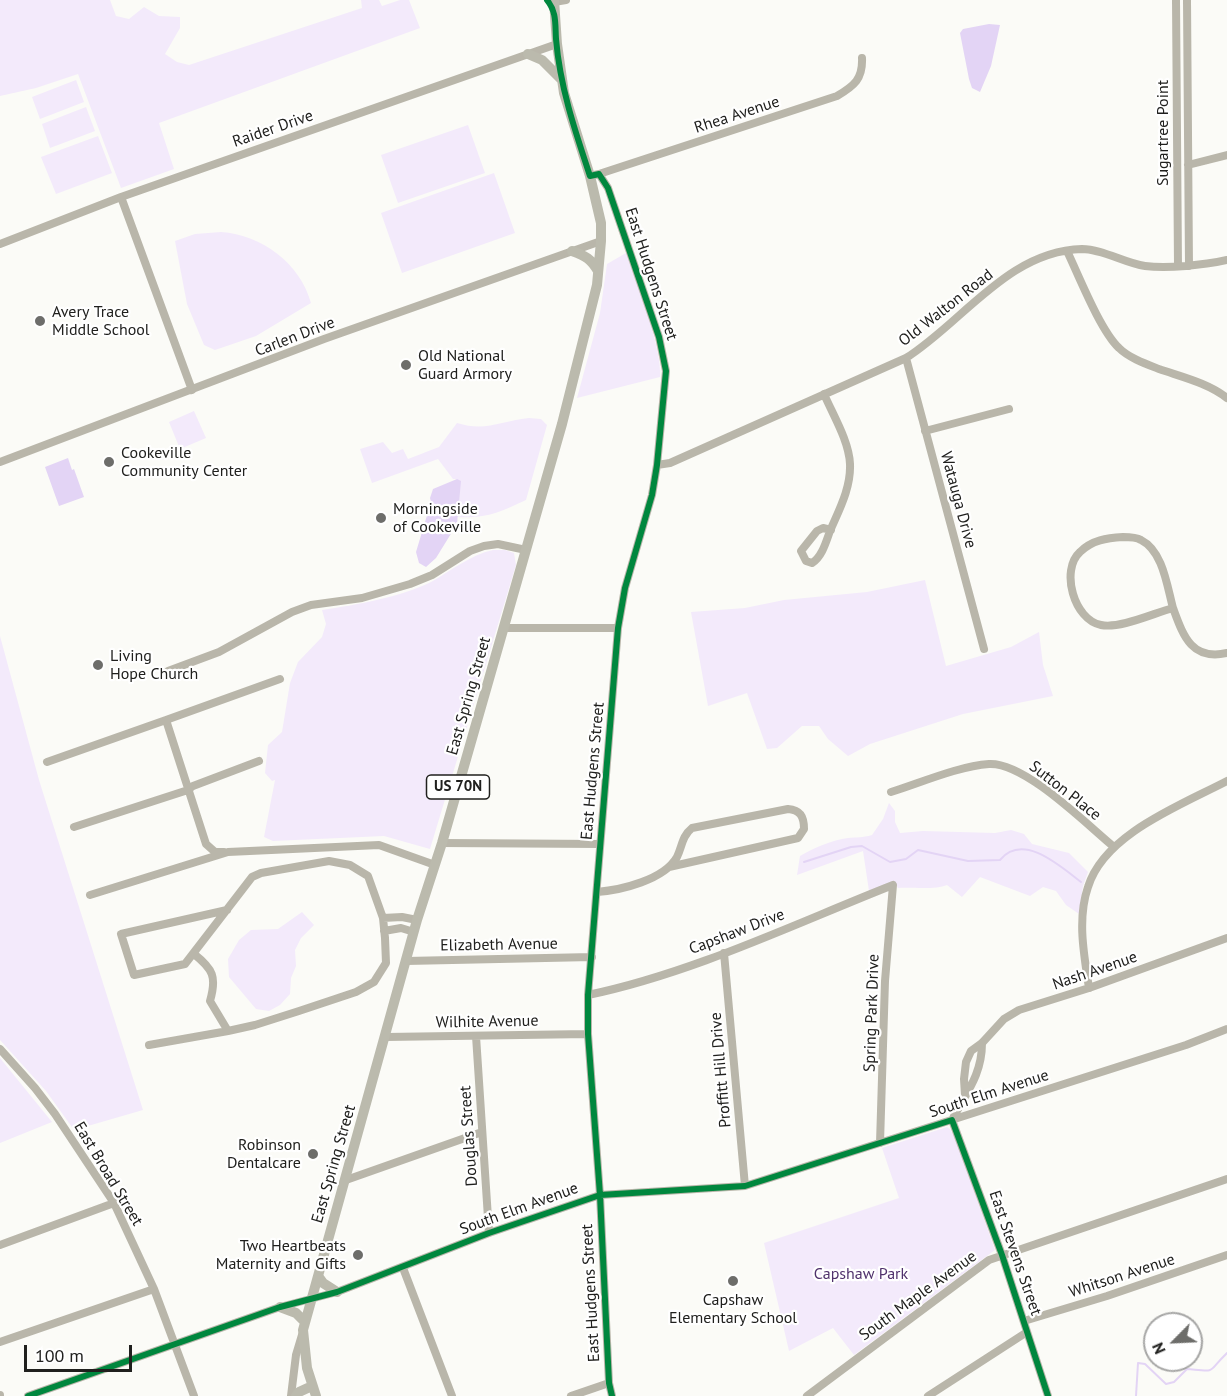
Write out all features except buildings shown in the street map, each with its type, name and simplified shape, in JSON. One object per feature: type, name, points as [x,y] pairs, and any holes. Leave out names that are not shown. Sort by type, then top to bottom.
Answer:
[{"type":"main road","name":"East Spring Street","points":[[314,1391],[308,1368],[304,1326],[417,920],[442,843],[564,417],[597,285],[601,223],[594,175],[571,121],[562,80],[552,3]]},
{"type":"main road","points":[[528,54],[542,60],[562,80]]},
{"type":"main road","points":[[572,251],[586,256],[598,271]]},
{"type":"main road","points":[[318,1276],[323,1283],[337,1292]]},
{"type":"main road","points":[[280,1307],[296,1313],[304,1326]]},
{"type":"main road","points":[[296,1396],[299,1392],[314,1391]]},
{"type":"street","points":[[552,3],[566,0]]},
{"type":"street","name":"Sugartree Point","points":[[1176,0],[1178,266]]},
{"type":"street","name":"Sugartree Point","points":[[1187,0],[1189,266]]},
{"type":"street","name":"Raider Drive","points":[[0,244],[121,197],[557,44]]},
{"type":"street","name":"Rhea Avenue","points":[[594,175],[837,96],[857,81],[863,70],[862,58]]},
{"type":"street","points":[[1188,165],[1227,156]]},
{"type":"street","name":"East Hudgens Street","points":[[594,175],[608,188],[659,336],[666,371],[657,465],[643,529],[625,588],[618,628],[588,994],[588,1034],[600,1195],[609,1383],[612,1396]]},
{"type":"street","points":[[121,197],[192,390]]},
{"type":"street","name":"Carlen Drive","points":[[0,462],[359,326],[601,241]]},
{"type":"street","name":"Old Walton Road","points":[[657,465],[670,463],[906,358],[924,346],[989,290],[1015,271],[1052,253],[1085,249],[1145,266],[1189,266],[1227,260]]},
{"type":"street","points":[[1067,251],[1101,321],[1119,348],[1128,356],[1157,369],[1207,386],[1227,398]]},
{"type":"street","name":"Watauga Drive","points":[[906,358],[984,649]]},
{"type":"street","points":[[824,394],[845,443],[850,463],[849,482],[831,530],[818,560],[812,563],[806,561],[801,551],[818,531],[823,528],[831,530]]},
{"type":"street","points":[[925,431],[1009,409]]},
{"type":"street","points":[[1173,608],[1125,622],[1099,625],[1089,619],[1080,609],[1074,597],[1071,568],[1077,554],[1089,544],[1106,538],[1139,539],[1149,545],[1157,555],[1185,638],[1194,648],[1206,653],[1227,653]]},
{"type":"street","points":[[168,671],[219,652],[311,604],[363,598],[410,584],[432,575],[484,546],[498,544],[526,550]]},
{"type":"street","points":[[504,628],[618,628]]},
{"type":"street","points":[[47,762],[280,679]]},
{"type":"street","points":[[166,720],[206,844],[215,852],[379,845],[435,865]]},
{"type":"street","points":[[74,827],[188,790],[259,761]]},
{"type":"street","name":"Sutton Place","points":[[891,792],[972,767],[991,764],[1005,766],[1022,773],[1044,789],[1114,847]]},
{"type":"street","points":[[1089,988],[1083,947],[1083,912],[1087,888],[1096,867],[1114,847],[1168,811],[1227,781]]},
{"type":"street","points":[[597,892],[629,886],[669,867],[798,838],[804,829],[804,822],[796,810],[788,808],[692,828],[684,837],[669,867]]},
{"type":"street","points":[[442,843],[600,844]]},
{"type":"street","points":[[90,896],[228,852]]},
{"type":"street","points":[[149,1045],[255,1025],[310,1008],[356,992],[374,982],[386,963],[382,918],[368,876],[350,865],[329,861],[271,870],[252,877],[194,954],[185,964],[134,975],[121,934],[227,910]]},
{"type":"street","name":"Capshaw Drive","points":[[588,994],[632,984],[724,953],[893,885]]},
{"type":"street","name":"Spring Park Drive","points":[[880,1143],[885,981],[893,885]]},
{"type":"street","points":[[382,918],[402,917],[417,920]]},
{"type":"street","points":[[384,932],[401,928],[414,932]]},
{"type":"street","name":"Nash Avenue","points":[[965,1095],[966,1062],[971,1051],[982,1043],[1004,1019],[1019,1010],[1089,988],[1227,938]]},
{"type":"street","name":"Proffitt Hill Drive","points":[[724,953],[745,1186]]},
{"type":"street","points":[[194,954],[210,968],[214,987],[210,1001],[228,1031]]},
{"type":"street","name":"Elizabeth Avenue","points":[[406,961],[592,957]]},
{"type":"street","name":"South Elm Avenue","points":[[28,1396],[280,1307],[337,1292],[489,1233],[600,1195],[745,1186],[1186,1045],[1227,1029]]},
{"type":"street","name":"Wilhite Avenue","points":[[386,1037],[588,1034]]},
{"type":"street","name":"Douglas Street","points":[[476,1036],[489,1233]]},
{"type":"street","name":"Nash Avenue","points":[[952,1120],[976,1079],[982,1056],[982,1043]]},
{"type":"street","name":"East Broad Street","points":[[0,1049],[55,1114],[114,1203],[154,1289],[194,1396]]},
{"type":"street","name":"East Stevens Street","points":[[952,1120],[1002,1255],[1048,1396]]},
{"type":"street","points":[[346,1180],[482,1132]]},
{"type":"street","name":"South Maple Avenue","points":[[807,1396],[989,1260],[1227,1179]]},
{"type":"street","points":[[0,1245],[114,1203]]},
{"type":"street","name":"Whitson Avenue","points":[[1024,1321],[1107,1296],[1227,1255]]},
{"type":"street","points":[[403,1268],[452,1396]]},
{"type":"street","points":[[0,1342],[154,1289]]},
{"type":"street","points":[[291,1396],[296,1355],[304,1326]]},
{"type":"street","points":[[928,1396],[1027,1332]]},
{"type":"street","points":[[571,1396],[609,1383]]},
{"type":"green space","points":[[0,0],[110,0],[116,16],[129,19],[144,7],[159,16],[180,17],[180,28],[165,54],[177,62],[189,65],[362,8],[361,0],[379,0],[382,6],[400,0],[409,0],[420,28],[159,123],[174,169],[121,188],[78,74],[36,88],[0,96]]},
{"type":"green space","points":[[76,80],[84,102],[40,119],[32,97]]},
{"type":"green space","points":[[86,107],[95,131],[50,148],[42,124]]},
{"type":"green space","points":[[468,125],[485,173],[398,203],[381,155]]},
{"type":"green space","points":[[98,136],[112,173],[56,194],[41,157]]},
{"type":"green space","points":[[494,173],[515,233],[402,273],[381,213]]},
{"type":"green space","points":[[221,232],[251,239],[277,254],[298,275],[311,303],[256,336],[215,350],[204,345],[187,304],[175,241],[195,234]]},
{"type":"green space","points":[[626,253],[653,333],[660,364],[660,377],[577,398],[600,313],[607,264]]},
{"type":"green space","points":[[194,411],[206,438],[180,449],[169,422]]},
{"type":"green space","points":[[529,418],[541,419],[547,425],[526,500],[485,516],[457,517],[457,479],[453,479],[438,459],[372,483],[360,449],[383,442],[392,453],[403,449],[408,459],[439,447],[457,423],[485,426]]},
{"type":"green space","points":[[493,550],[514,553],[516,565],[430,849],[384,836],[273,841],[264,837],[275,780],[272,781],[265,773],[268,745],[282,732],[290,683],[298,662],[322,637],[326,624],[322,610],[406,592],[431,582],[476,556]]},
{"type":"green space","points":[[925,580],[946,666],[1011,647],[1039,632],[1043,665],[1053,696],[963,714],[870,744],[848,756],[828,739],[819,726],[802,726],[777,748],[767,749],[747,693],[708,706],[691,612],[745,608],[784,600],[867,592]]},
{"type":"green space","points":[[0,636],[39,780],[143,1110],[74,1130],[46,1091],[0,1040]]},
{"type":"green space","points":[[889,803],[895,811],[895,822],[900,833],[923,831],[995,833],[1011,830],[1024,834],[1032,844],[1069,853],[1088,872],[1083,886],[1079,914],[1066,905],[1056,891],[1043,887],[1030,896],[980,877],[962,897],[947,885],[930,888],[898,888],[894,881],[869,891],[863,851],[797,875],[800,856],[805,853],[836,841],[872,835],[883,819]]},
{"type":"green space","points":[[302,912],[314,925],[301,938],[295,950],[296,966],[291,978],[290,994],[280,1005],[269,1011],[256,1009],[229,977],[228,959],[239,940],[251,930],[278,929]]},
{"type":"green space","points":[[0,1058],[52,1122],[0,1143]]},
{"type":"green space","name":"Capshaw Park","points":[[947,1127],[956,1140],[995,1250],[854,1355],[833,1328],[789,1351],[764,1243],[899,1198],[882,1148]]},
{"type":"shaded area","points":[[989,24],[1000,25],[991,66],[980,92],[972,88],[960,33],[963,29]]},
{"type":"shaded area","points":[[68,458],[84,497],[59,506],[45,467]]},
{"type":"shaded area","points":[[457,479],[461,481],[457,524],[436,558],[426,567],[419,563],[416,552],[433,489]]},
{"type":"waterway","points":[[804,862],[851,847],[862,846],[890,862],[906,859],[918,850],[968,861],[1000,860],[1009,852],[1019,849],[1030,850],[1041,855],[1081,882]]},
{"type":"waterway","points":[[1136,1396],[1138,1363],[1145,1364],[1166,1384],[1174,1382],[1187,1369],[1211,1370],[1227,1353]]},
{"type":"cycle path","points":[[547,0],[554,14],[561,74],[579,142],[590,176],[599,174],[608,188],[659,337],[666,371],[652,495],[625,588],[618,628],[588,995],[588,1034],[600,1195],[609,1383],[612,1396]]},
{"type":"cycle path","points":[[28,1396],[280,1307],[337,1292],[489,1233],[600,1195],[745,1186],[952,1120],[1002,1255],[1048,1396]]},
{"type":"place","name":"Avery Trace Middle School","points":[[40,321]]},
{"type":"place","name":"Old National Guard Armory","points":[[406,365]]},
{"type":"place","name":"Cookeville Community Center","points":[[109,462]]},
{"type":"place","name":"Morningside of Cookeville","points":[[381,518]]},
{"type":"place","name":"Living Hope Church","points":[[98,665]]},
{"type":"place","name":"Robinson Dentalcare","points":[[313,1154]]},
{"type":"place","name":"Two Heartbeats Maternity and Gifts","points":[[358,1255]]},
{"type":"place","name":"Capshaw Elementary School","points":[[733,1281]]}]
